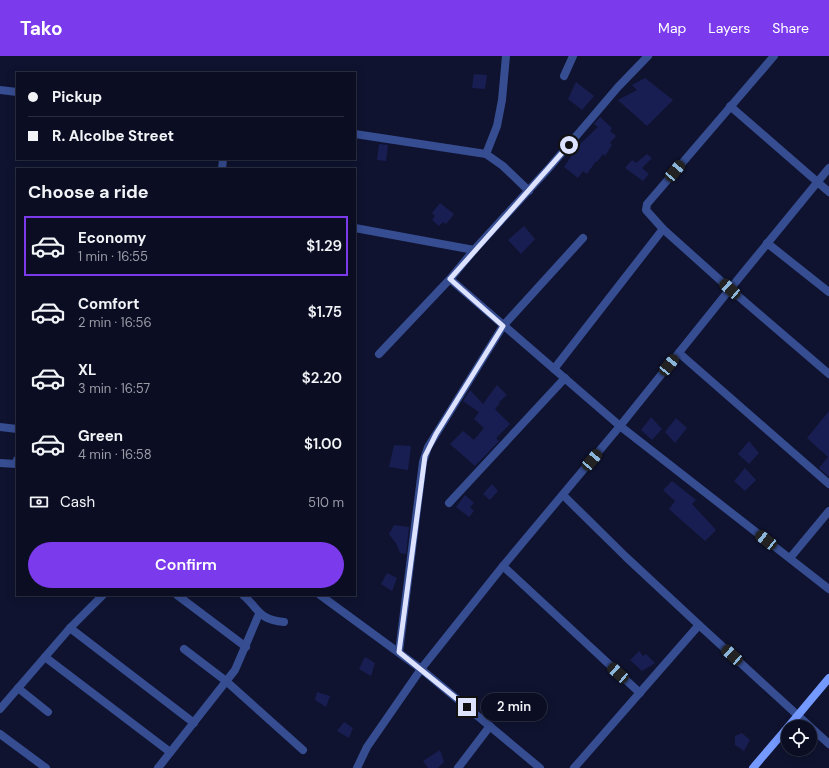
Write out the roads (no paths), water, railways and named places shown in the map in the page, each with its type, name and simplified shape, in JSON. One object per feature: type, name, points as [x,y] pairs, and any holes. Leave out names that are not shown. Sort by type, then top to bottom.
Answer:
[{"type":"street","points":[[486,154],[497,126],[502,100],[506,56]]},
{"type":"street","points":[[564,76],[573,56]]},
{"type":"street","points":[[378,354],[450,279],[474,250],[529,191],[618,87],[648,56]]},
{"type":"street","points":[[774,56],[647,204],[646,210],[663,229],[829,374]]},
{"type":"street","points":[[0,90],[16,92]]},
{"type":"street","points":[[730,106],[829,192]]},
{"type":"street","points":[[356,134],[486,154],[503,166],[529,191]]},
{"type":"street","points":[[357,768],[367,747],[421,669],[502,566],[620,426],[829,168]]},
{"type":"street","points":[[356,228],[474,250]]},
{"type":"street","points":[[554,369],[663,229]]},
{"type":"street","points":[[399,652],[425,456],[436,434],[503,326],[583,238]]},
{"type":"street","points":[[768,243],[829,292]]},
{"type":"street","points":[[450,279],[620,426],[829,589]]},
{"type":"street","points":[[679,353],[829,484]]},
{"type":"street","points":[[449,503],[565,378]]},
{"type":"street","points":[[0,427],[16,429]]},
{"type":"street","points":[[0,463],[16,464]]},
{"type":"street","points":[[562,495],[626,557],[829,744]]},
{"type":"street","points":[[790,558],[829,511]]},
{"type":"street","points":[[502,566],[640,693]]},
{"type":"street","points":[[0,709],[70,628],[102,596]]},
{"type":"street","points":[[178,596],[246,647]]},
{"type":"street","points":[[244,596],[259,614],[273,622],[284,622]]},
{"type":"street","points":[[321,596],[421,669],[540,768]]},
{"type":"street","points":[[158,768],[235,670],[259,614]]},
{"type":"street","points":[[574,768],[699,625]]},
{"type":"street","points":[[70,628],[194,723]]},
{"type":"street","points":[[184,649],[226,681],[303,750]]},
{"type":"street","points":[[45,657],[170,752]]},
{"type":"street","points":[[794,720],[829,678]]},
{"type":"street","points":[[18,688],[48,712]]},
{"type":"street","points":[[458,768],[490,726]]},
{"type":"street","points":[[0,734],[46,768]]},
{"type":"street","points":[[753,768],[781,735]]}]
